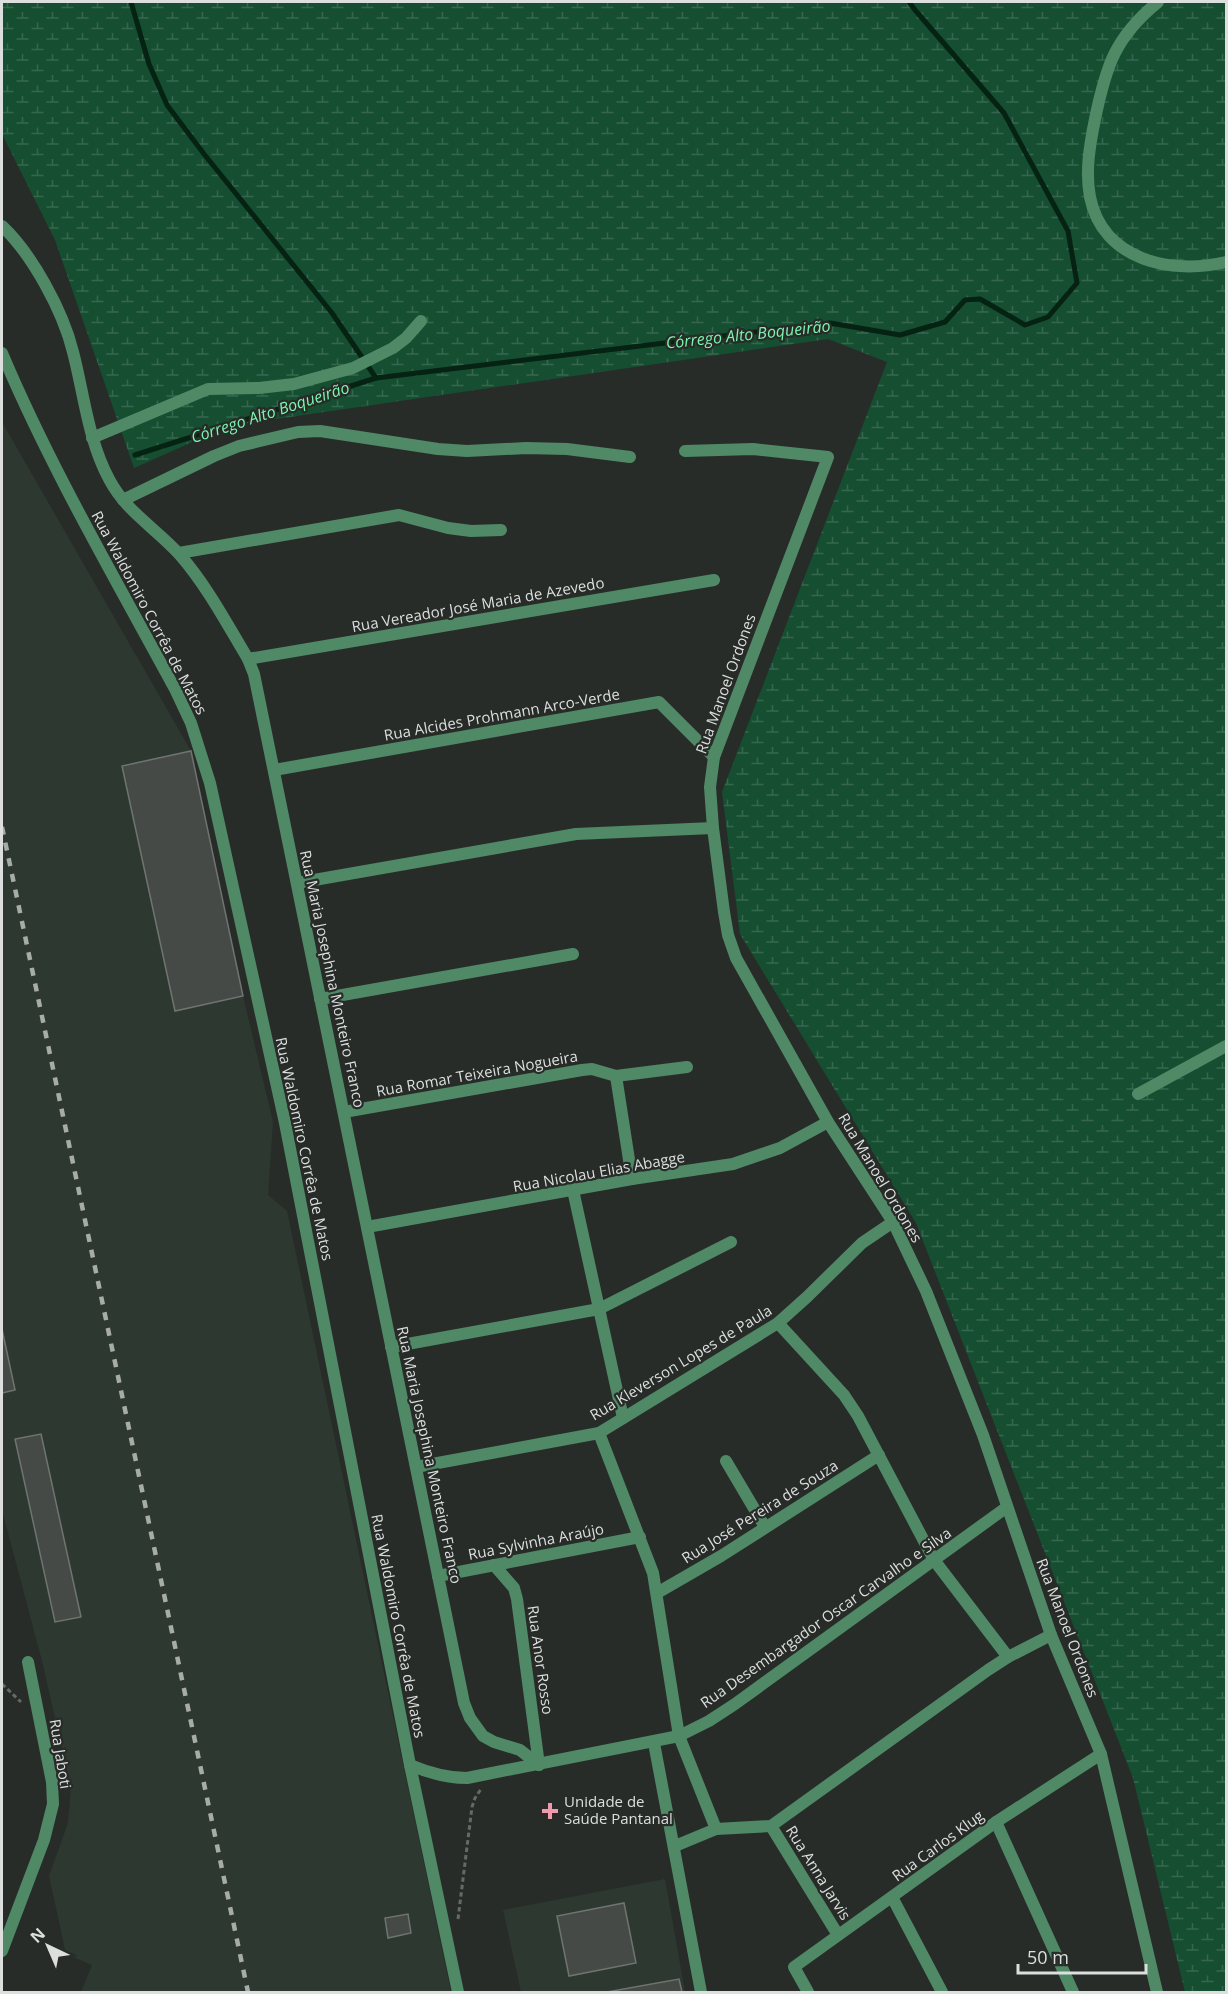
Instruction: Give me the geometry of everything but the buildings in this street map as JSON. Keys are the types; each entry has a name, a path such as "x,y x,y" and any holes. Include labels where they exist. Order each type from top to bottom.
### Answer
{"street":[{"path":"1158,2 1119,43 1110,62 1091,139 1088,171 1090,196 1096,214 1107,232 1123,249 1141,258 1165,265 1190,267 1227,262"},
{"name":"Rua Maria Josephina Monteiro Franco","path":"2,226 31,260 68,333 92,438 109,480 132,511 178,553 197,577 248,659 254,674 464,1703 470,1718 483,1736 520,1750 539,1765"},
{"path":"92,438 208,389 259,388 294,384 353,368 373,359 406,338 420,321"},
{"name":"Rua Waldomiro Corrêa de Matos","path":"2,353 56,470 175,689 191,723 210,783 287,1135 410,1765 458,1992"},
{"path":"123,500 239,446 298,432 320,431 438,449 467,451 567,448 630,457"},
{"name":"Rua Manoel Ordones","path":"685,452 753,449 828,456 714,757 710,787 713,828 728,935 736,958 828,1122 893,1222 926,1291 970,1399 1051,1635 1101,1754 1157,1992"},
{"path":"178,553 399,515 448,528 471,531 501,530"},
{"name":"Rua Vereador José Maria de Azevedo","path":"248,659 714,580"},
{"name":"Rua Alcides Prohmann Arco-Verde","path":"274,770 659,702 714,757"},
{"path":"297,883 576,834 713,828"},
{"path":"320,999 573,954"},
{"path":"1138,1094 1227,1046"},
{"name":"Rua Romar Teixeira Nogueira","path":"344,1112 582,1070 616,1076 687,1067"},
{"path":"616,1076 632,1179"},
{"name":"Rua Nicolau Elias Abagge","path":"367,1227 632,1179 711,1168 754,1158 780,1148 828,1122"},
{"path":"573,1191 623,1418"},
{"name":"Rua Kleverson Lopes de Paula","path":"416,1467 599,1433 778,1323 807,1298 862,1243 893,1222"},
{"path":"392,1347 599,1309 731,1242"},
{"path":"778,1323 844,1395 858,1416 934,1560 1008,1657"},
{"path":"599,1433 653,1573 679,1736 716,1829"},
{"name":"Rua José Pereira de Souza","path":"657,1593 721,1556 879,1455"},
{"path":"726,1461 765,1527"},
{"name":"Rua Desembargador Oscar Carvalho e Silva","path":"410,1765 448,1778 483,1776 654,1743 679,1736 709,1721 735,1704 1007,1507"},
{"name":"Rua Sylvinha Araújo","path":"438,1576 640,1537"},
{"name":"Rua Anor Rosso","path":"495,1565 514,1588 517,1599 539,1765"},
{"path":"675,1846 716,1829 771,1826 1008,1657 1051,1635"},
{"name":"Rua Jaboti","path":"2,1951 44,1840 52,1804 52,1782 28,1662"},
{"path":"654,1743 702,1992"},
{"name":"Rua Carlos Klug","path":"808,1992 794,1967 996,1822 1101,1754"},
{"path":"996,1822 1073,1992"},
{"name":"Rua Anna Jarvis","path":"771,1826 838,1935"},
{"path":"892,1897 942,1992"}],"path":[{"path":"445,1932 456,1927 472,1807 477,1794 481,1792 483,1776"}],"shaded area":[{"path":"2,422 191,751 243,996 273,1122 268,1195 287,1211 451,1992 81,1992 92,1965 66,1954 49,1876 68,1823 71,1787 42,1661 2,1510"},
{"path":"665,1879 685,1992 521,1992 503,1910"}],"green space":[{"path":"2,2 1226,2 1226,1992 1185,1992 1133,1778 916,1223 740,934 722,792 887,362 828,339 228,426 134,468 55,240 2,134"}],"waterway":[{"path":"131,2 149,64 167,105 332,313 376,378"},
{"name":"Córrego Alto Boqueirão","path":"135,455 376,378 830,323 900,335 945,322 965,300 980,299 1025,325 1048,317 1077,283 1068,231 1004,113 909,2"}],"railway":[{"path":"2,827 248,1992"}],"place":[{"name":"Unidade de Saúde Pantanal","path":"550,1811"}]}
